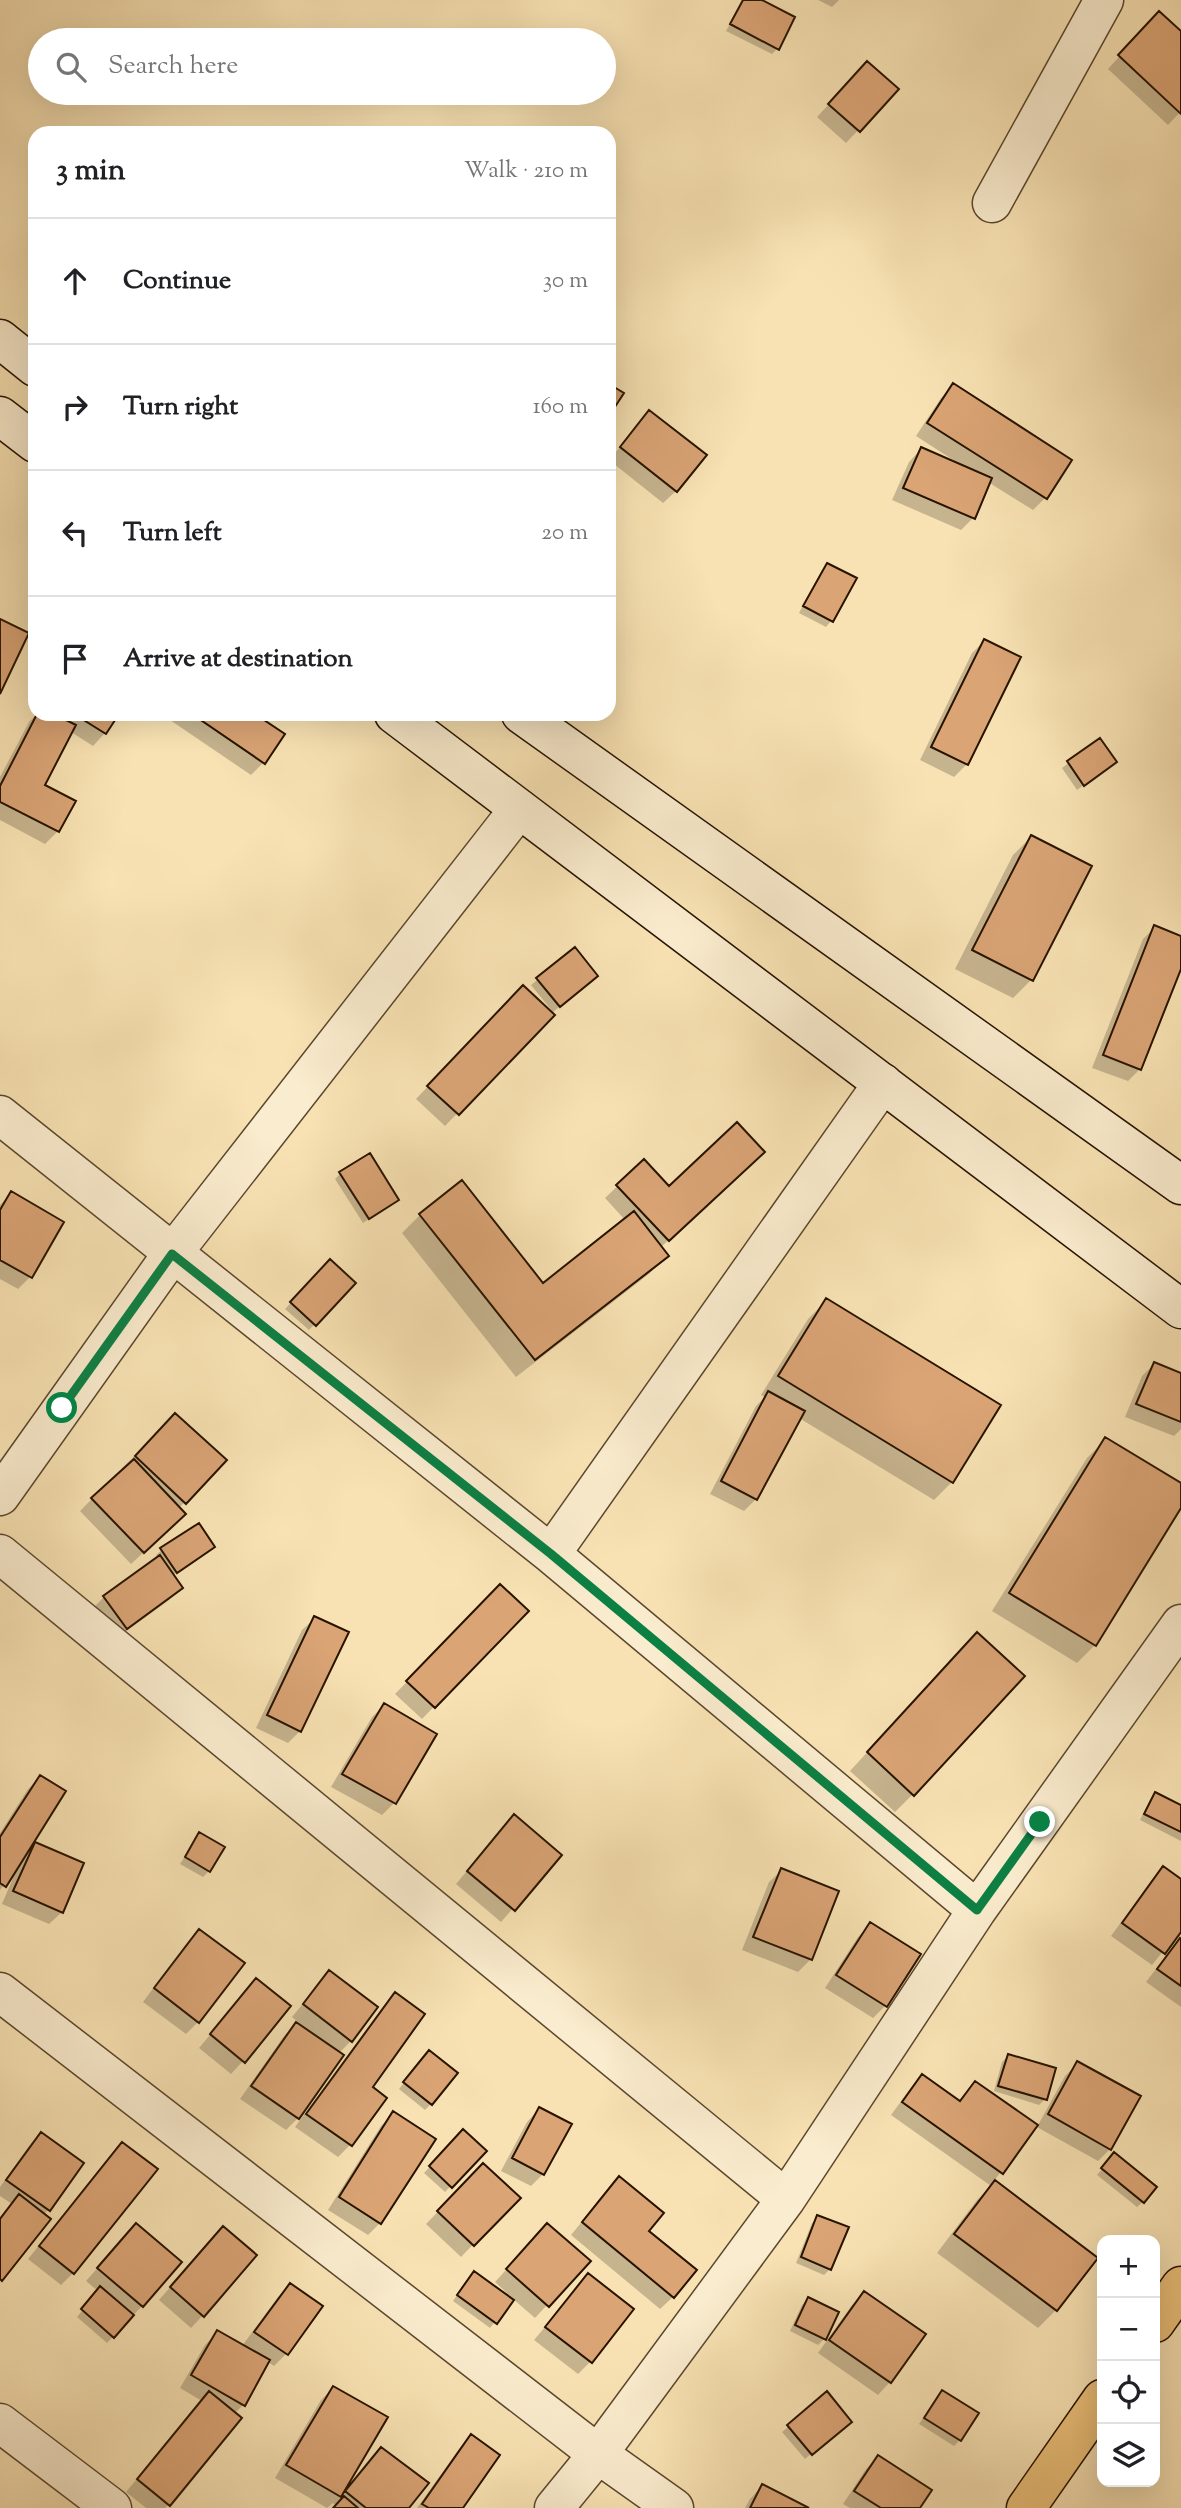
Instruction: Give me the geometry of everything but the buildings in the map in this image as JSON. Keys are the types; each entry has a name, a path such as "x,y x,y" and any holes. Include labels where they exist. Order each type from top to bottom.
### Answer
{"main road":[{"path":"1160,2316 1181,2286"},
{"path":"1026,2508 1097,2406"}],"street":[{"path":"992,203 1104,0"},
{"path":"0,339 28,361"},
{"path":"0,416 28,438"},
{"path":"403,721 1181,1309"},
{"path":"531,721 1181,1185"},
{"path":"0,1496 172,1254 519,808"},
{"path":"551,1554 883,1083"},
{"path":"0,1115 551,1554 977,1910"},
{"path":"0,1554 786,2199"},
{"path":"554,2508 598,2454 786,2199 977,1910 1181,1625"},
{"path":"0,1992 598,2454 674,2508"},
{"path":"0,2423 112,2508"}],"route":[{"path":"62,1408 172,1254 551,1554 977,1910 1040,1822"}]}
